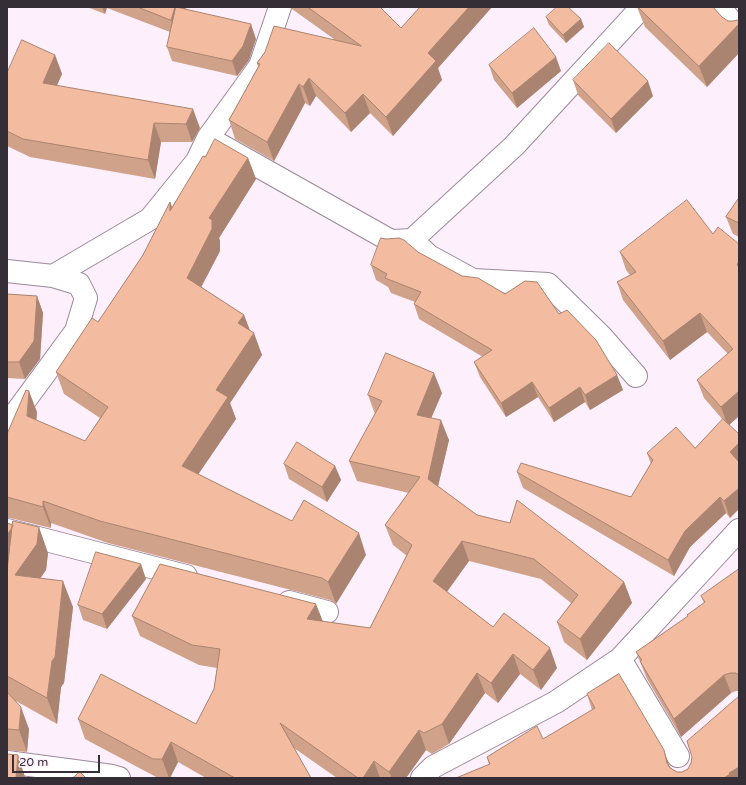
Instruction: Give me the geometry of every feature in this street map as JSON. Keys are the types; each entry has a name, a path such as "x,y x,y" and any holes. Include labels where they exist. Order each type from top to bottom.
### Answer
{"street":[{"path":"53,276 150,219 197,160 208,138 260,66 280,7"},
{"path":"208,138 391,242 412,240 514,146 642,7"},
{"path":"719,7 739,30"},
{"path":"412,240 429,256 473,280 548,284 601,336 636,376"},
{"path":"7,272 53,276 79,284 86,298 76,330 7,425"},
{"path":"7,530 205,581"},
{"path":"422,778 433,767 556,702 620,659 739,530"},
{"path":"266,596 327,612"},
{"path":"620,659 682,763 686,778"},
{"path":"678,756 695,742"},
{"path":"7,762 119,778"}],"building":[{"path":"138,7 175,7 171,20"},
{"path":"176,7 251,24 243,46 232,61 167,47"},
{"path":"308,7 380,7 401,28 420,7 469,7 428,53 436,61 386,117 363,94 345,113 309,78 303,87 299,84 267,142 229,120 260,64 257,63 265,52 274,26 361,46"},
{"path":"557,7 568,7 581,19 563,35 546,17"},
{"path":"638,7 713,7 728,21 737,20 739,21 739,24 699,66"},
{"path":"534,28 556,57 512,93 489,65"},
{"path":"22,40 55,55 43,83 193,109 186,124 154,123 148,160 23,139 7,131 7,73"},
{"path":"609,43 648,81 611,119 573,80"},
{"path":"215,139 248,158 209,218 212,220 212,229 187,278 244,315 238,323 254,333 216,390 228,397 182,466 292,521 304,500 359,533 328,582 322,578 100,521 43,501 43,507 7,497 7,434 26,390 29,391 27,416 85,441 108,407 56,372 92,318 98,322 143,255 170,202 170,211"},
{"path":"739,198 739,223 726,217"},
{"path":"687,200 713,234 718,227 739,244 739,261 737,265 739,267 739,391 721,407 697,380 733,349 700,313 663,341 617,282 636,272 620,252"},
{"path":"381,238 399,238 404,240 418,252 462,276 478,278 505,294 525,281 537,282 559,314 567,310 596,340 617,375 585,395 580,387 549,408 532,382 501,403 474,362 492,350 414,304 421,292 385,278 387,274 371,265"},
{"path":"7,294 37,296 34,341 19,362 7,362"},
{"path":"386,353 434,373 417,415 441,420 428,479 477,515 510,523 517,500 624,582 580,639 557,622 578,595 534,559 462,541 433,581 493,627 504,613 550,648 533,670 513,654 491,683 477,673 442,724 424,733 419,730 389,772 374,761 363,778 358,778 280,723 311,778 235,778 171,742 162,759 153,759 78,719 101,674 196,724 214,689 220,649 192,645 132,616 160,564 316,604 307,619 370,628 412,545 385,525 420,477 349,461 382,401 368,395"},
{"path":"723,419 739,434 739,443 730,452 739,462 739,488 724,501 720,497 685,531 668,560 517,472 521,463 631,497 653,460 647,453 676,427 695,448"},
{"path":"297,442 335,466 322,487 284,464"},
{"path":"13,521 39,527 37,544 15,575 63,581 55,657 52,661 47,698 7,676 7,571"},
{"path":"7,523 13,526 7,535"},
{"path":"96,552 141,564 102,614 78,605"},
{"path":"739,569 739,675 736,673 730,673 724,675 674,719 640,661 642,660 636,652 688,616 687,615 705,602 701,596"},
{"path":"619,674 664,750 667,763 670,768 677,772 682,772 688,769 691,763 692,757 687,741 739,696 739,767 724,778 456,778 490,764 487,757 537,726 543,739 595,708 587,694"},
{"path":"7,692 21,707 19,730 7,729"},
{"path":"7,754 18,755 16,778 7,778"},
{"path":"80,772 86,778 73,778"}]}
